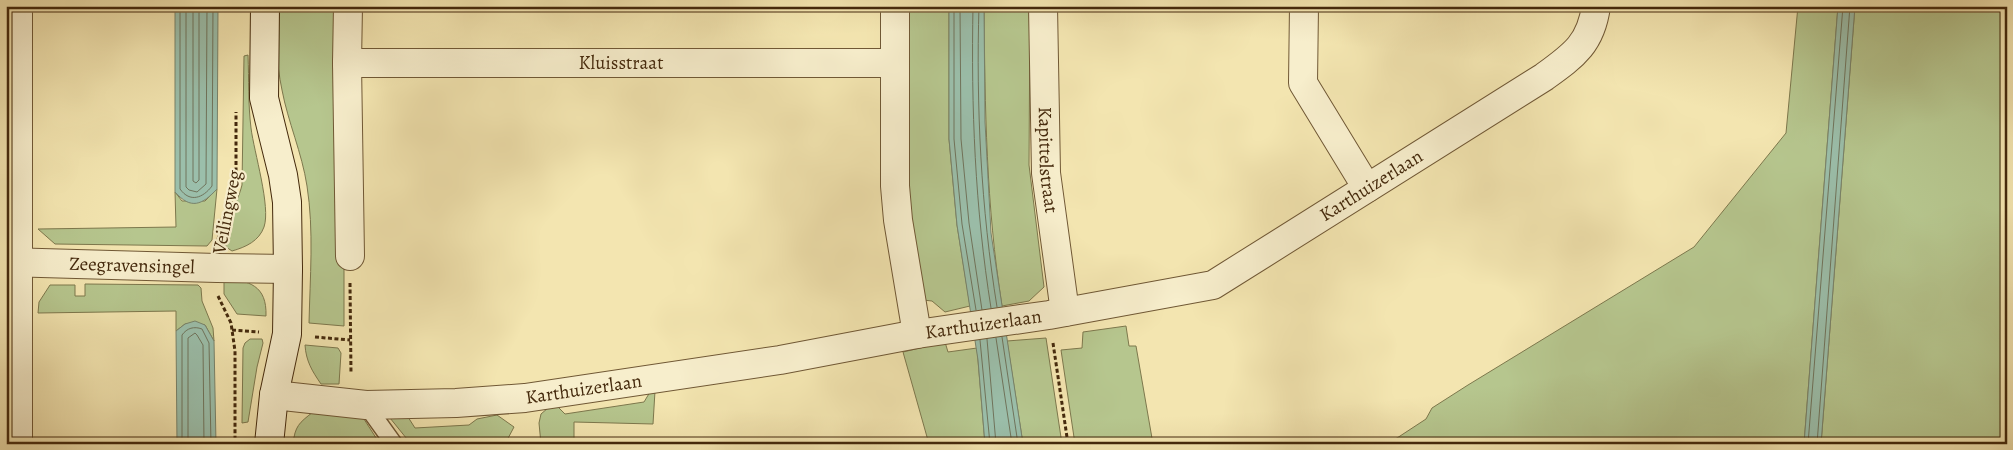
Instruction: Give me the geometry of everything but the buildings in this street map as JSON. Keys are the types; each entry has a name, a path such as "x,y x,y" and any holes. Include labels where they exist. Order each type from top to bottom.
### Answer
{"street":[{"path":"18,6 12,262 18,444"},
{"path":"265,6 264,98 283,175 286,202 288,269 286,334 274,395 269,444"},
{"path":"348,6 350,256"},
{"path":"895,6 895,186 898,220 917,334"},
{"name":"Kapittelstraat","path":"1043,6 1047,315"},
{"path":"1304,6 1303,83 1367,188"},
{"name":"Karthuizerlaan","path":"274,395 359,405 456,403 525,398 780,360 946,329 1047,315 1213,286 1544,77 1572,57 1584,44 1591,31 1596,6"},
{"name":"Kluisstraat","path":"347,63 895,63"},
{"name":"Zeegravensingel","path":"12,262 288,269"}],"lane":[{"path":"359,405 394,444"}],"path":[{"name":"Veilingweg","path":"235,444 235,351 231,323 217,291 217,268 221,222 231,201 236,181 236,103"},
{"path":"350,256 359,405"},
{"path":"1047,315 1068,444"}],"green space":[{"path":"276,6 336,6 344,255 344,326 309,323 311,254 309,203 305,174 280,80"},
{"path":"906,6 949,6 949,139 957,225 970,306 945,312 932,301 923,300 907,198"},
{"path":"984,6 1030,6 1029,165 1044,287 1029,301 1002,306 990,194 986,119"},
{"path":"1798,6 1838,6 1804,444 1381,444 1397,438 1426,419 1432,408 1468,385 1694,247 1786,133"},
{"path":"1855,6 2007,6 2007,444 1821,444"},
{"path":"248,55 251,128 264,193 266,218 262,232 255,240 232,251 226,247 225,239 228,223 242,185 244,56"},
{"path":"217,189 212,240 207,246 55,244 38,229 176,227 175,192 182,201 205,201"},
{"path":"224,278 255,286 263,297 266,306 266,316 237,314 224,294"},
{"path":"85,284 198,285 201,288 202,301 213,328 214,341 205,325 185,324 176,331 176,311 38,313 39,302 50,285 75,285 75,296 85,296"},
{"path":"1126,326 1129,346 1136,346 1153,444 1075,444 1061,350 1082,348 1083,332"},
{"path":"1046,338 1062,444 1023,444 1007,341"},
{"path":"250,339 262,339 263,343 248,422 242,423 243,348"},
{"path":"945,342 948,352 977,348 985,444 929,444 903,352"},
{"path":"305,345 338,348 341,353 339,384 321,384 310,366"},
{"path":"655,391 653,424 574,422 574,444 541,444 539,423 541,414 548,408 558,407 565,414 644,402 650,392"},
{"path":"313,412 362,416 380,444 293,444 298,425"},
{"path":"497,415 514,427 505,444 411,444 390,418 408,417 415,428 469,425 477,419"}],"water":[{"path":"175,6 218,6 217,189 206,199 196,203 186,201 175,192"},
{"path":"949,6 984,6 985,122 991,233 1023,444 985,444 978,360 957,225 949,139"},
{"path":"1838,6 1855,6 1821,444 1804,444"},
{"path":"195,321 205,325 214,341 216,444 177,444 176,331 185,324"}]}
